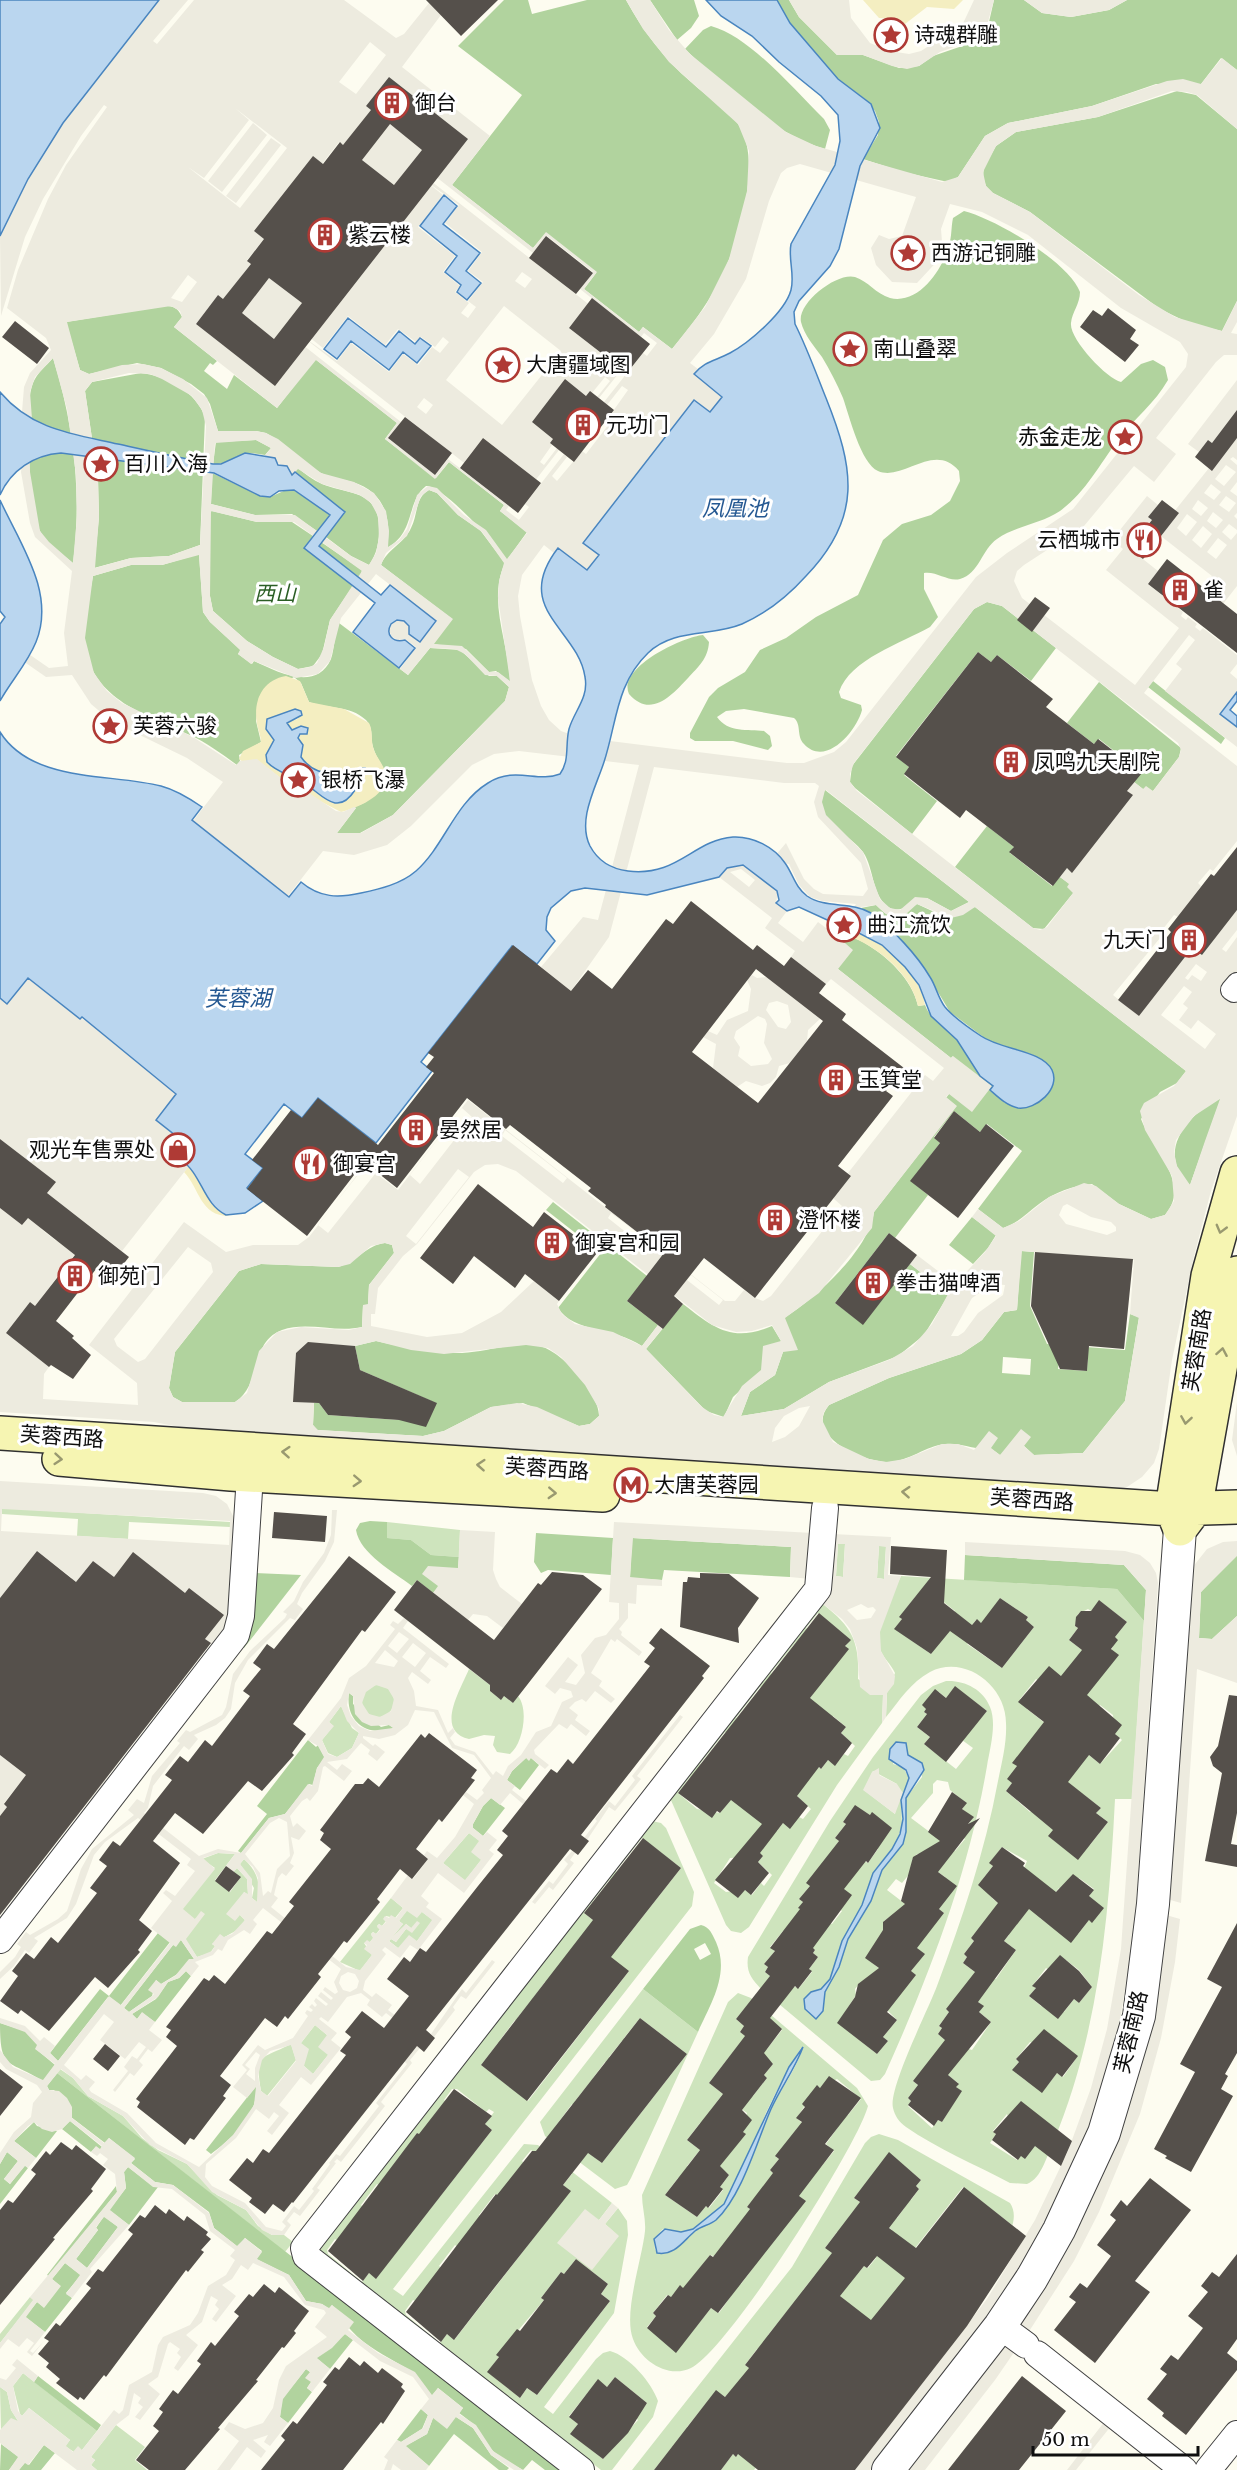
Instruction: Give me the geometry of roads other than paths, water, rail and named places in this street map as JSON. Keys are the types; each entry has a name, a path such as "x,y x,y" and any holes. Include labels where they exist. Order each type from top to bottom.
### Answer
{"main road":[{"name":"芙蓉南路","path":"1182,1516 1208,1276 1237,1173"},
{"name":"芙蓉南路","path":"1182,1516 1237,1273"},
{"name":"芙蓉西路","path":"0,1433 1182,1516 1237,1528"},
{"name":"芙蓉西路","path":"0,1454 250,1475 825,1508 1182,1516 1237,1507"}],"street":[{"path":"1237,982 1231,990 1234,992 1237,988"},
{"path":"0,1940 236,1635 242,1616 250,1475"},
{"path":"581,2470 308,2257 304,2249 818,1589 825,1508"},
{"name":"芙蓉南路","path":"888,2470 1000,2326 1059,2230 1104,2133 1139,2016 1153,1904 1182,1516"},
{"path":"1000,2326 1184,2470"},
{"path":"1208,2470 1237,2434"}],"water":[{"path":"0,0 159,0 63,123 28,179 0,236"},
{"name":"芙蓉湖","path":"706,0 777,0 790,23 838,79 871,104 880,128 860,166 839,249 830,266 799,301 794,312 795,324 836,423 843,447 848,491 845,512 837,533 806,576 784,597 760,615 742,624 681,636 658,645 637,665 623,691 604,762 589,804 586,825 590,846 601,860 628,871 660,869 707,844 733,837 748,838 769,847 788,867 800,889 807,896 822,902 863,909 879,919 918,960 945,1007 953,1015 989,1041 1040,1058 1052,1070 1053,1084 1045,1097 1032,1106 1018,1108 1003,1101 990,1090 993,1086 980,1076 957,1040 931,1016 919,985 905,967 882,945 851,929 854,924 843,915 836,924 799,907 787,911 776,903 779,900 777,891 743,865 727,868 719,877 647,895 585,888 571,891 551,908 547,917 546,930 555,941 537,964 512,946 421,1062 432,1071 376,1143 318,1098 302,1118 284,1104 245,1154 263,1168 247,1188 263,1201 245,1213 226,1215 212,1204 194,1173 181,1160 190,1147 156,1120 176,1094 82,1017 80,1019 28,978 7,1004 0,998 0,732 14,748 31,760 51,768 161,786 187,797 202,807 192,820 289,897 301,882 322,894 337,896 353,895 397,883 410,876 426,861 466,802 488,783 507,776 543,777 560,774 566,758 571,722 583,698 586,685 580,660 544,603 541,587 545,569 558,548 587,570 599,555 583,543 694,400 710,412 722,397 694,374 706,364 747,342 782,308 792,284 791,244 835,165 840,141 838,115 821,96 779,62 752,36 721,16"},
{"path":"444,195 457,206 443,224 480,253 466,271 481,283 467,300 457,292 461,285 445,272 457,256 420,226"},
{"path":"348,318 386,347 399,331 415,344 420,338 431,346 417,363 403,352 389,370 351,341 337,359 324,349"},
{"path":"0,392 12,405 40,423 85,437 213,464 221,464 245,453 275,458 278,465 287,466 292,475 295,472 345,512 319,546 381,595 390,585 436,621 420,642 409,634 409,626 404,621 397,620 391,624 389,632 391,637 401,641 405,640 415,648 399,668 353,632 375,603 304,548 330,515 294,490 279,491 270,497 260,496 214,473 61,453 51,454 24,465 10,478 0,495"},
{"path":"0,500 33,569 42,605 41,624 36,642 0,701 0,624 5,617 0,611"},
{"path":"1237,692 1237,701 1230,710 1237,716 1237,727 1220,714"},
{"path":"295,709 301,711 302,715 287,723 292,730 301,726 308,728 307,734 300,734 298,738 303,745 301,757 310,767 333,774 365,768 359,785 342,802 330,801 267,762 266,755 274,740 266,729 267,719"},
{"path":"896,1742 906,1743 908,1755 922,1763 924,1770 906,1798 906,1832 903,1844 882,1870 871,1901 848,1939 839,1967 825,1992 823,2011 816,2019 805,2009 804,1999 811,1992 821,1989 830,1979 842,1941 862,1905 873,1873 892,1849 900,1834 903,1819 901,1800 909,1778 906,1770 889,1759 890,1749"},
{"path":"803,2047 771,2109 741,2183 725,2210 716,2220 697,2229 674,2250 657,2253 654,2239 665,2229 681,2232 693,2229 724,2204 789,2067"}],"place":[{"name":"诗魂群雕","path":"891,35"},
{"name":"御台","path":"392,103"},
{"name":"紫云楼","path":"325,235"},
{"name":"西游记铜雕","path":"908,253"},
{"name":"南山叠翠","path":"850,349"},
{"name":"大唐疆域图","path":"503,365"},
{"name":"元功门","path":"583,425"},
{"name":"赤金走龙","path":"1125,437"},
{"name":"百川入海","path":"101,464"},
{"name":"云栖城市","path":"1144,540"},
{"name":"雀","path":"1180,590"},
{"name":"芙蓉六骏","path":"110,726"},
{"name":"凤鸣九天剧院","path":"1011,762"},
{"name":"银桥飞瀑","path":"298,780"},
{"name":"曲江流饮","path":"844,925"},
{"name":"九天门","path":"1189,940"},
{"name":"玉箕堂","path":"836,1080"},
{"name":"晏然居","path":"416,1130"},
{"name":"观光车售票处","path":"178,1150"},
{"name":"御宴宫","path":"310,1164"},
{"name":"澄怀楼","path":"775,1220"},
{"name":"御宴宫和园","path":"552,1243"},
{"name":"御苑门","path":"75,1276"},
{"name":"拳击猫啤酒","path":"873,1283"},
{"name":"大唐芙蓉园","path":"631,1485"}],"water label":[{"name":"凤凰池","path":"735,508"}],"park label":[{"name":"西山","path":"275,594"}]}
